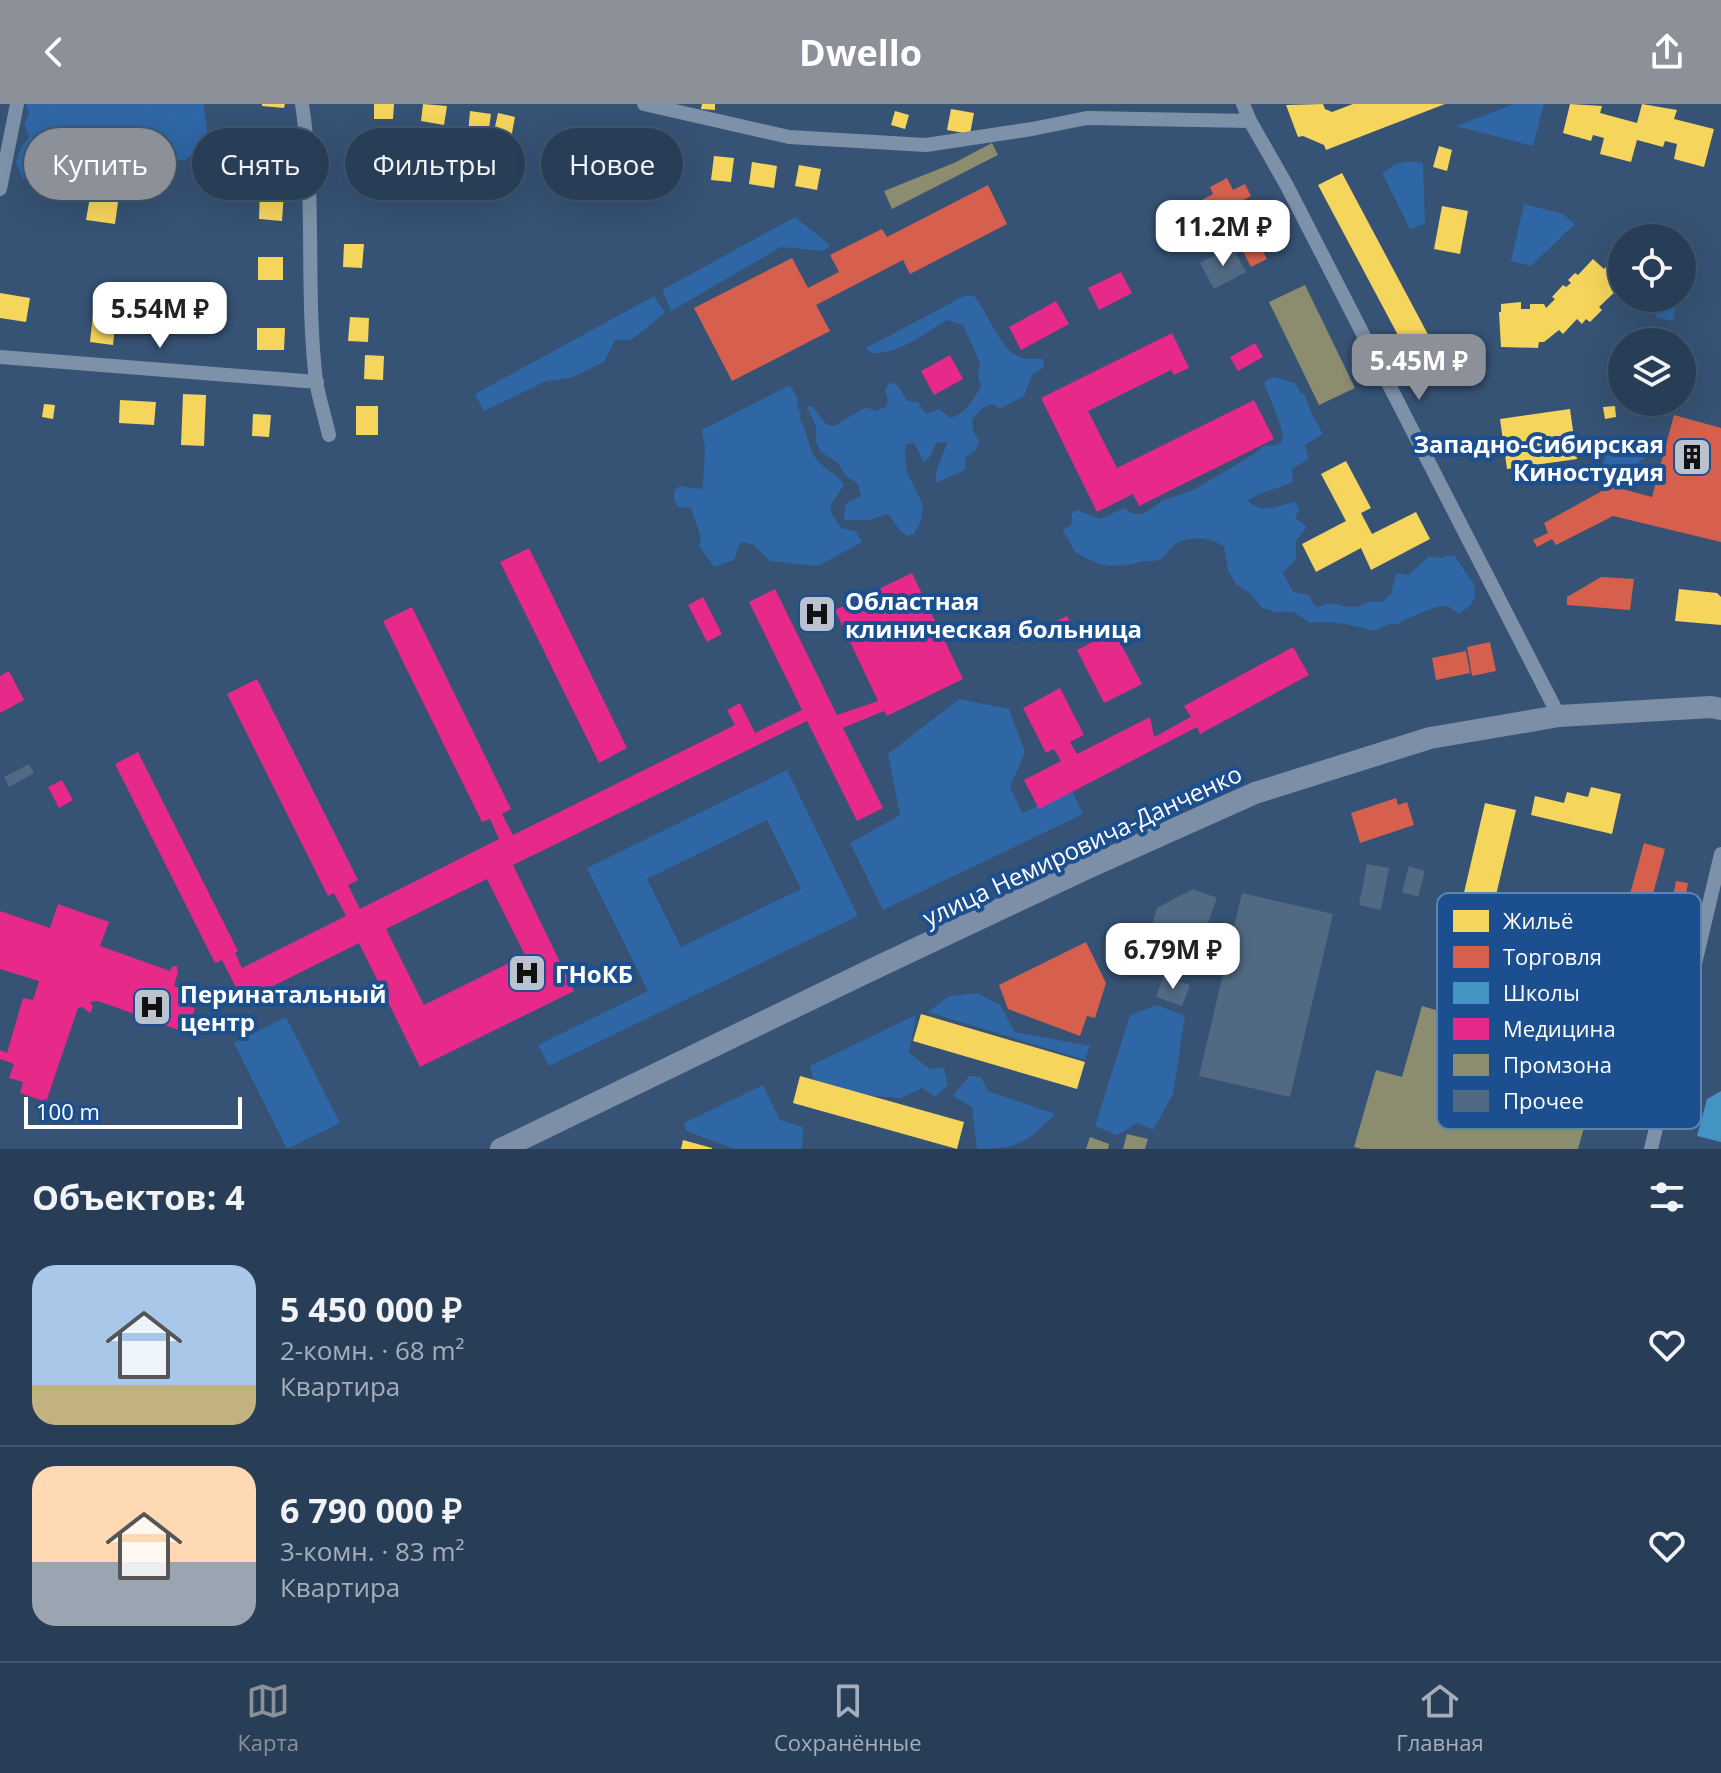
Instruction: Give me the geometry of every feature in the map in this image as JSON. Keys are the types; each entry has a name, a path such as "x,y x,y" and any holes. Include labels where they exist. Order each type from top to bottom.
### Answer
{"main road":[{"name":"улица Немировича-Данченко","path":"501,1149 1085,869 1255,793 1430,738 1559,716 1711,707 1721,709"}],"street":[{"path":"0,189 17,104"},
{"path":"302,104 309,146 309,247 317,382 329,435"},
{"path":"644,104 789,137 926,145 1087,118 1250,121"},
{"path":"1243,104 1559,716"},
{"path":"0,357 317,382"},
{"path":"1701,938 1721,854"},
{"path":"1651,1149 1656,1129"}],"shaded area":[{"path":"26,104 203,104 207,128 192,128 192,154 184,161 176,160 176,128 26,128 24,124 29,114"},
{"path":"1514,104 1544,104 1533,146 1456,126"},
{"path":"24,144 23,179 16,163"},
{"path":"1409,161 1423,163 1425,224 1410,229 1382,173 1396,164"},
{"path":"1524,204 1563,214 1575,224 1531,266 1511,261"},
{"path":"795,217 830,245 824,251 781,247 671,311 662,290"},
{"path":"966,295 974,296 1012,353 1022,358 1044,360 1043,368 1032,375 1024,396 1000,409 993,404 982,408 972,420 979,442 976,450 966,457 965,470 936,483 947,442 936,443 924,462 914,443 906,444 907,472 923,505 921,521 914,534 908,536 901,532 888,514 869,520 844,520 845,504 861,496 858,484 845,475 838,463 821,452 816,442 816,426 807,407 812,406 826,424 834,426 866,407 875,411 886,407 888,400 885,390 890,382 898,386 907,401 918,402 926,414 939,409 951,418 961,413 981,387 978,377 980,363 963,325 947,320 891,351 871,353 866,348"},
{"path":"654,296 665,313 631,340 615,340 604,362 573,377 544,382 484,411 475,394"},
{"path":"1657,312 1675,312 1673,321 1656,317"},
{"path":"1275,377 1295,383 1305,395 1323,434 1305,445 1309,459 1292,469 1293,482 1248,501 1261,508 1296,502 1299,510 1295,518 1307,527 1296,541 1296,559 1283,573 1293,592 1309,595 1314,605 1319,607 1332,603 1355,607 1383,602 1391,594 1396,573 1409,575 1429,556 1441,558 1450,555 1455,556 1474,585 1475,596 1471,605 1459,614 1447,606 1436,607 1376,631 1336,623 1311,623 1293,612 1262,608 1251,594 1236,584 1228,570 1224,547 1212,541 1198,538 1184,540 1156,561 1122,566 1099,564 1075,552 1063,530 1071,525 1072,513 1077,510 1100,519 1124,508 1133,514 1143,514 1164,500 1193,490 1265,445 1278,445 1282,439 1281,430 1265,387 1265,381"},
{"path":"790,385 798,399 800,419 813,454 844,485 830,506 832,514 841,528 855,531 862,542 818,566 770,561 754,545 743,542 734,560 714,567 699,546 701,538 691,508 678,507 674,493 680,486 703,487 705,447 702,430"},
{"path":"1647,441 1644,459 1607,474 1602,469 1610,442"},
{"path":"959,699 1009,709 1025,752 1010,787 1022,813 1072,791 1083,814 883,910 850,843 900,815 888,754"},
{"path":"787,770 858,916 549,1066 538,1045 648,991 587,868","holes":["767,820 801,889 681,947 647,879"]},
{"path":"977,993 1000,1005 1015,1032 1090,1046 1085,1060 928,1012 949,996"},
{"path":"1157,1005 1185,1016 1173,1094 1153,1130 1137,1123 1117,1135 1095,1126 1130,1015"},
{"path":"916,1015 909,1053 930,1069 944,1067 948,1085 935,1097 922,1088 901,1098 850,1094 813,1079 810,1066"},
{"path":"286,1017 340,1123 287,1149 234,1043"},
{"path":"969,1076 981,1077 988,1091 1055,1114 1028,1138 1012,1146 977,1149 972,1107 953,1096"},
{"path":"763,1085 780,1120 803,1127 802,1149 735,1149 686,1131 684,1123"}],"building: Жильё":[{"path":"262,104 285,104 284,108"},
{"path":"374,104 394,104 393,119 374,119"},
{"path":"423,104 447,106 444,125 421,121"},
{"path":"702,104 715,104 715,110 701,109"},
{"path":"1323,104 1325,109 1332,112 1353,104 1445,104 1326,150 1324,145 1303,136 1298,137 1286,105"},
{"path":"1570,104 1602,106 1600,113 1637,123 1642,104 1677,110 1674,119 1714,129 1704,167 1674,159 1677,144 1665,141 1663,147 1637,140 1631,162 1600,154 1604,138 1593,135 1591,141 1563,133"},
{"path":"951,109 974,113 970,134 947,130"},
{"path":"470,111 491,114 489,128 469,128"},
{"path":"895,111 909,115 905,129 891,125"},
{"path":"498,113 515,117 513,128 495,128"},
{"path":"1439,146 1452,150 1447,171 1433,167"},
{"path":"714,156 734,158 731,182 711,180"},
{"path":"752,162 777,166 774,188 749,184"},
{"path":"799,165 821,169 817,190 795,186"},
{"path":"1342,173 1440,357 1416,369 1318,185"},
{"path":"89,200 118,202 115,224 86,220"},
{"path":"260,200 283,200 282,221 259,219"},
{"path":"1442,206 1468,211 1460,254 1434,249"},
{"path":"344,244 364,244 362,268 343,267"},
{"path":"258,257 283,257 283,280 258,280"},
{"path":"1593,259 1608,270 1608,298 1590,322 1586,319 1582,324 1577,319 1563,334 1559,330 1544,342 1539,342 1538,348 1501,347 1501,304 1521,302 1521,309 1530,309 1530,304 1544,304 1546,308 1563,285 1566,287 1571,283 1568,280 1575,273 1578,275"},
{"path":"0,293 30,298 26,322 0,318"},
{"path":"93,314 116,317 113,345 90,342"},
{"path":"350,317 369,318 368,342 348,341"},
{"path":"257,328 285,328 284,350 257,350"},
{"path":"365,355 384,356 383,380 364,379"},
{"path":"183,394 206,395 204,446 181,445"},
{"path":"120,400 156,402 154,425 119,423"},
{"path":"44,404 55,405 53,419 42,417"},
{"path":"356,406 378,406 378,435 356,435"},
{"path":"1603,407 1608,407 1608,416 1616,417 1605,419"},
{"path":"1570,409 1577,459 1507,469 1500,419"},
{"path":"253,414 271,415 269,437 252,436"},
{"path":"1346,461 1371,508 1361,513 1372,534 1416,512 1430,539 1371,570 1361,548 1316,572 1302,544 1346,521 1321,474"},
{"path":"1679,589 1717,593 1721,597 1721,625 1675,621"},
{"path":"1591,787 1621,794 1612,834 1531,815 1535,796 1564,803 1567,792 1588,797"},
{"path":"1485,803 1516,810 1497,893 1464,893"},
{"path":"921,1014 1085,1062 1077,1089 913,1041"},
{"path":"800,1076 964,1122 957,1149 793,1103"},
{"path":"683,1140 712,1148 712,1149 681,1149"}],"building: Торговля":[{"path":"1227,178 1233,190 1245,184 1251,196 1238,203 1267,259 1251,267 1228,222 1190,241 1176,214 1213,194 1210,187"},
{"path":"988,185 1007,224 910,274 903,260 816,305 830,331 732,381 694,308 792,258 808,288 839,272 830,255 882,229 887,237"},
{"name":"Западно-Сибирская Киностудия","path":"1674,416 1721,428 1721,542 1613,516 1556,545 1552,539 1537,547 1533,540 1548,533 1544,523 1611,486 1652,497"},
{"path":"1601,577 1634,579 1630,610 1567,605 1567,597"},
{"path":"1490,642 1496,671 1472,676 1467,647"},
{"path":"1466,651 1470,673 1436,680 1432,658"},
{"path":"1396,798 1398,805 1407,802 1414,825 1360,843 1351,813"},
{"path":"1644,843 1665,849 1653,893 1630,893"},
{"path":"1676,881 1688,883 1686,893 1674,893"},
{"path":"1086,942 1106,983 1095,1018 1087,1016 1080,1036 1008,1009 999,985"}],"building: Школы":[{"path":"1721,1091 1721,1142 1697,1136 1707,1099"}],"building: Медицина":[{"path":"1121,272 1132,293 1099,310 1088,288"},
{"path":"1056,301 1069,324 1021,350 1009,327"},
{"path":"1172,333 1189,368 1174,375 1171,370 1088,411 1117,468 1254,400 1274,439 1139,506 1133,494 1097,512 1041,398"},
{"path":"1255,343 1263,357 1238,371 1230,357"},
{"path":"950,355 963,379 934,395 921,371"},
{"path":"529,548 627,748 599,763 500,562"},
{"path":"912,573 963,679 887,716 884,711 843,728 883,808 857,821 807,721 513,865 574,991 420,1067 359,943 243,1001 222,960 215,963 115,764 138,752 238,951 235,953 242,968 346,916 334,893 328,896 227,694 257,679 358,880 348,885 360,909 499,839 490,819 482,822 383,621 412,607 511,809 502,814 513,835 735,725 727,710 740,703 755,733 802,710 749,602 775,589 837,715 878,701 835,610","holes":["487,879 525,955 424,1005 386,929"]},
{"path":"703,597 722,634 707,642 688,605"},
{"path":"1067,616 1078,636 1065,643 1053,623"},
{"path":"1114,631 1142,684 1104,703 1077,650"},
{"path":"1293,647 1309,675 1200,734 1197,727 1039,809 1024,780 1061,761 1054,749 1046,753 1023,708 1060,688 1084,735 1070,742 1077,754 1150,717 1154,737 1191,717 1184,706"},
{"path":"9,671 24,700 0,713 0,676"},
{"path":"62,780 73,800 59,808 48,787"},
{"name":"Перинатальный центр","path":"58,904 109,922 100,946 170,971 177,966 174,986 190,991 185,1005 195,1008 187,1033 98,1001 90,1002 93,1007 90,1013 82,1007 78,1008 46,1102 20,1093 23,1082 9,1078 14,1064 0,1059 0,1050 7,1053 23,998 33,1000 39,981 0,969 0,911 50,928"}],"building: Промзона":[{"path":"992,143 998,155 892,209 884,191 954,163"},
{"path":"1305,285 1355,388 1319,405 1269,302"},
{"path":"1422,1006 1437,1010 1437,1129 1584,1129 1578,1149 1354,1147 1376,1070 1402,1077"},
{"path":"1127,1134 1148,1139 1145,1149 1123,1149"},
{"path":"1090,1137 1109,1144 1108,1149 1086,1149"}],"building: Прочее":[{"path":"1232,246 1246,272 1214,289 1200,263"},
{"path":"29,764 34,773 9,787 4,777"},
{"path":"1367,864 1389,868 1381,910 1359,905"},
{"path":"1409,866 1425,871 1418,897 1402,892"},
{"path":"1193,889 1217,898 1198,950 1150,934 1157,908"},
{"path":"1242,893 1333,914 1290,1097 1199,1076"},
{"path":"1164,976 1190,985 1182,1006 1156,997"}],"place":[{"name":"Западно-Сибирская Киностудия","path":"1692,457"},
{"name":"Областная клиническая больница","path":"817,614"},
{"name":"ГНоКБ","path":"527,973"},
{"name":"Перинатальный центр","path":"152,1007"}]}
